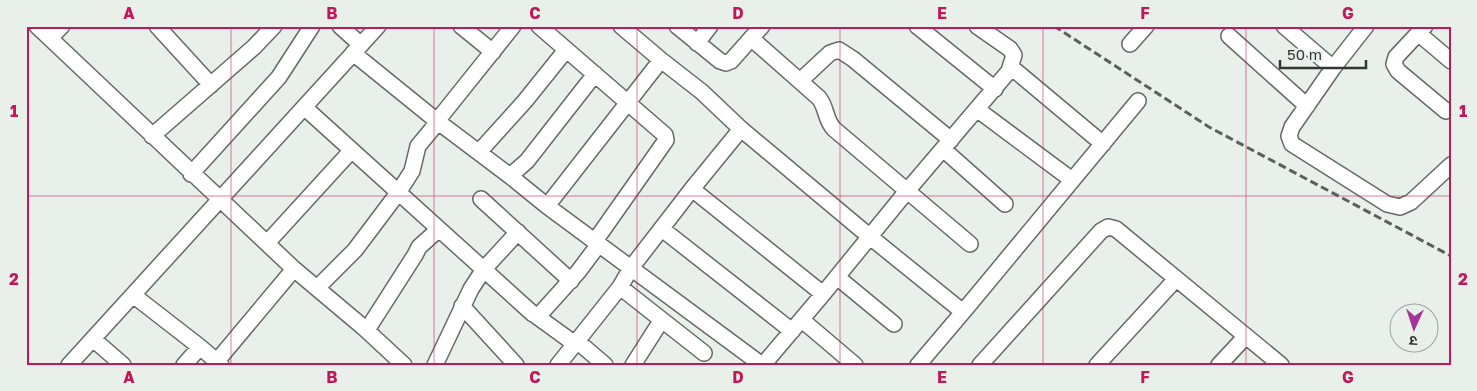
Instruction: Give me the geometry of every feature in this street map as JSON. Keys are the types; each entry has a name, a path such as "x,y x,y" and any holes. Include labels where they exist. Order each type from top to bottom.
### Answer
{"street":[{"path":"37,26 191,174 294,269 404,365"},
{"path":"50,38 62,26"},
{"path":"157,26 211,85"},
{"path":"191,174 279,77 312,26"},
{"path":"340,26 357,49 437,121 547,206 762,365 802,320 907,191 996,89 1011,67 1014,54 1010,49 977,26"},
{"path":"69,365 378,26"},
{"path":"461,26 493,52"},
{"path":"318,288 355,250 398,193 412,171 418,146 514,26"},
{"path":"535,315 542,312 571,281 666,140 665,135 539,26"},
{"path":"621,26 702,92 741,129 963,312"},
{"path":"677,26 720,61 726,63 731,61 762,26"},
{"path":"697,43 710,26"},
{"path":"917,26 996,89"},
{"path":"1130,44 1146,26"},
{"path":"1284,26 1333,68"},
{"path":"1361,28 1292,127 1289,136 1292,144 1387,204 1400,208 1405,206 1451,165"},
{"path":"152,136 211,85 265,29"},
{"path":"1446,112 1398,71 1394,64 1396,57 1422,30 1451,61"},
{"path":"1229,36 1307,106"},
{"path":"752,39 822,101 828,122 834,129 970,244"},
{"path":"479,152 525,101 566,50"},
{"path":"800,81 830,53 839,50 854,59 947,145 1005,204"},
{"path":"547,206 661,60"},
{"path":"1011,67 1103,144"},
{"path":"510,176 527,161 594,74"},
{"path":"918,365 1138,101"},
{"path":"304,107 535,315 605,365"},
{"path":"978,110 1072,180"},
{"path":"558,365 620,287 631,268 692,189 741,129"},
{"path":"268,243 351,151"},
{"path":"692,189 823,294"},
{"path":"481,199 571,281"},
{"path":"980,365 1101,231 1112,227 1281,365"},
{"path":"366,330 419,247 439,229"},
{"path":"662,229 792,331"},
{"path":"435,365 471,289 484,269 518,232"},
{"path":"133,295 219,363 294,269"},
{"path":"837,277 894,324"},
{"path":"1098,365 1176,279"},
{"path":"620,287 704,353"},
{"path":"462,306 516,365"},
{"path":"802,320 854,365"},
{"path":"633,365 661,321"},
{"path":"1219,365 1246,336"},
{"path":"93,339 124,365"},
{"path":"184,365 200,347"}],"railway":[{"path":"1054,26 1209,127 1451,256"}]}
